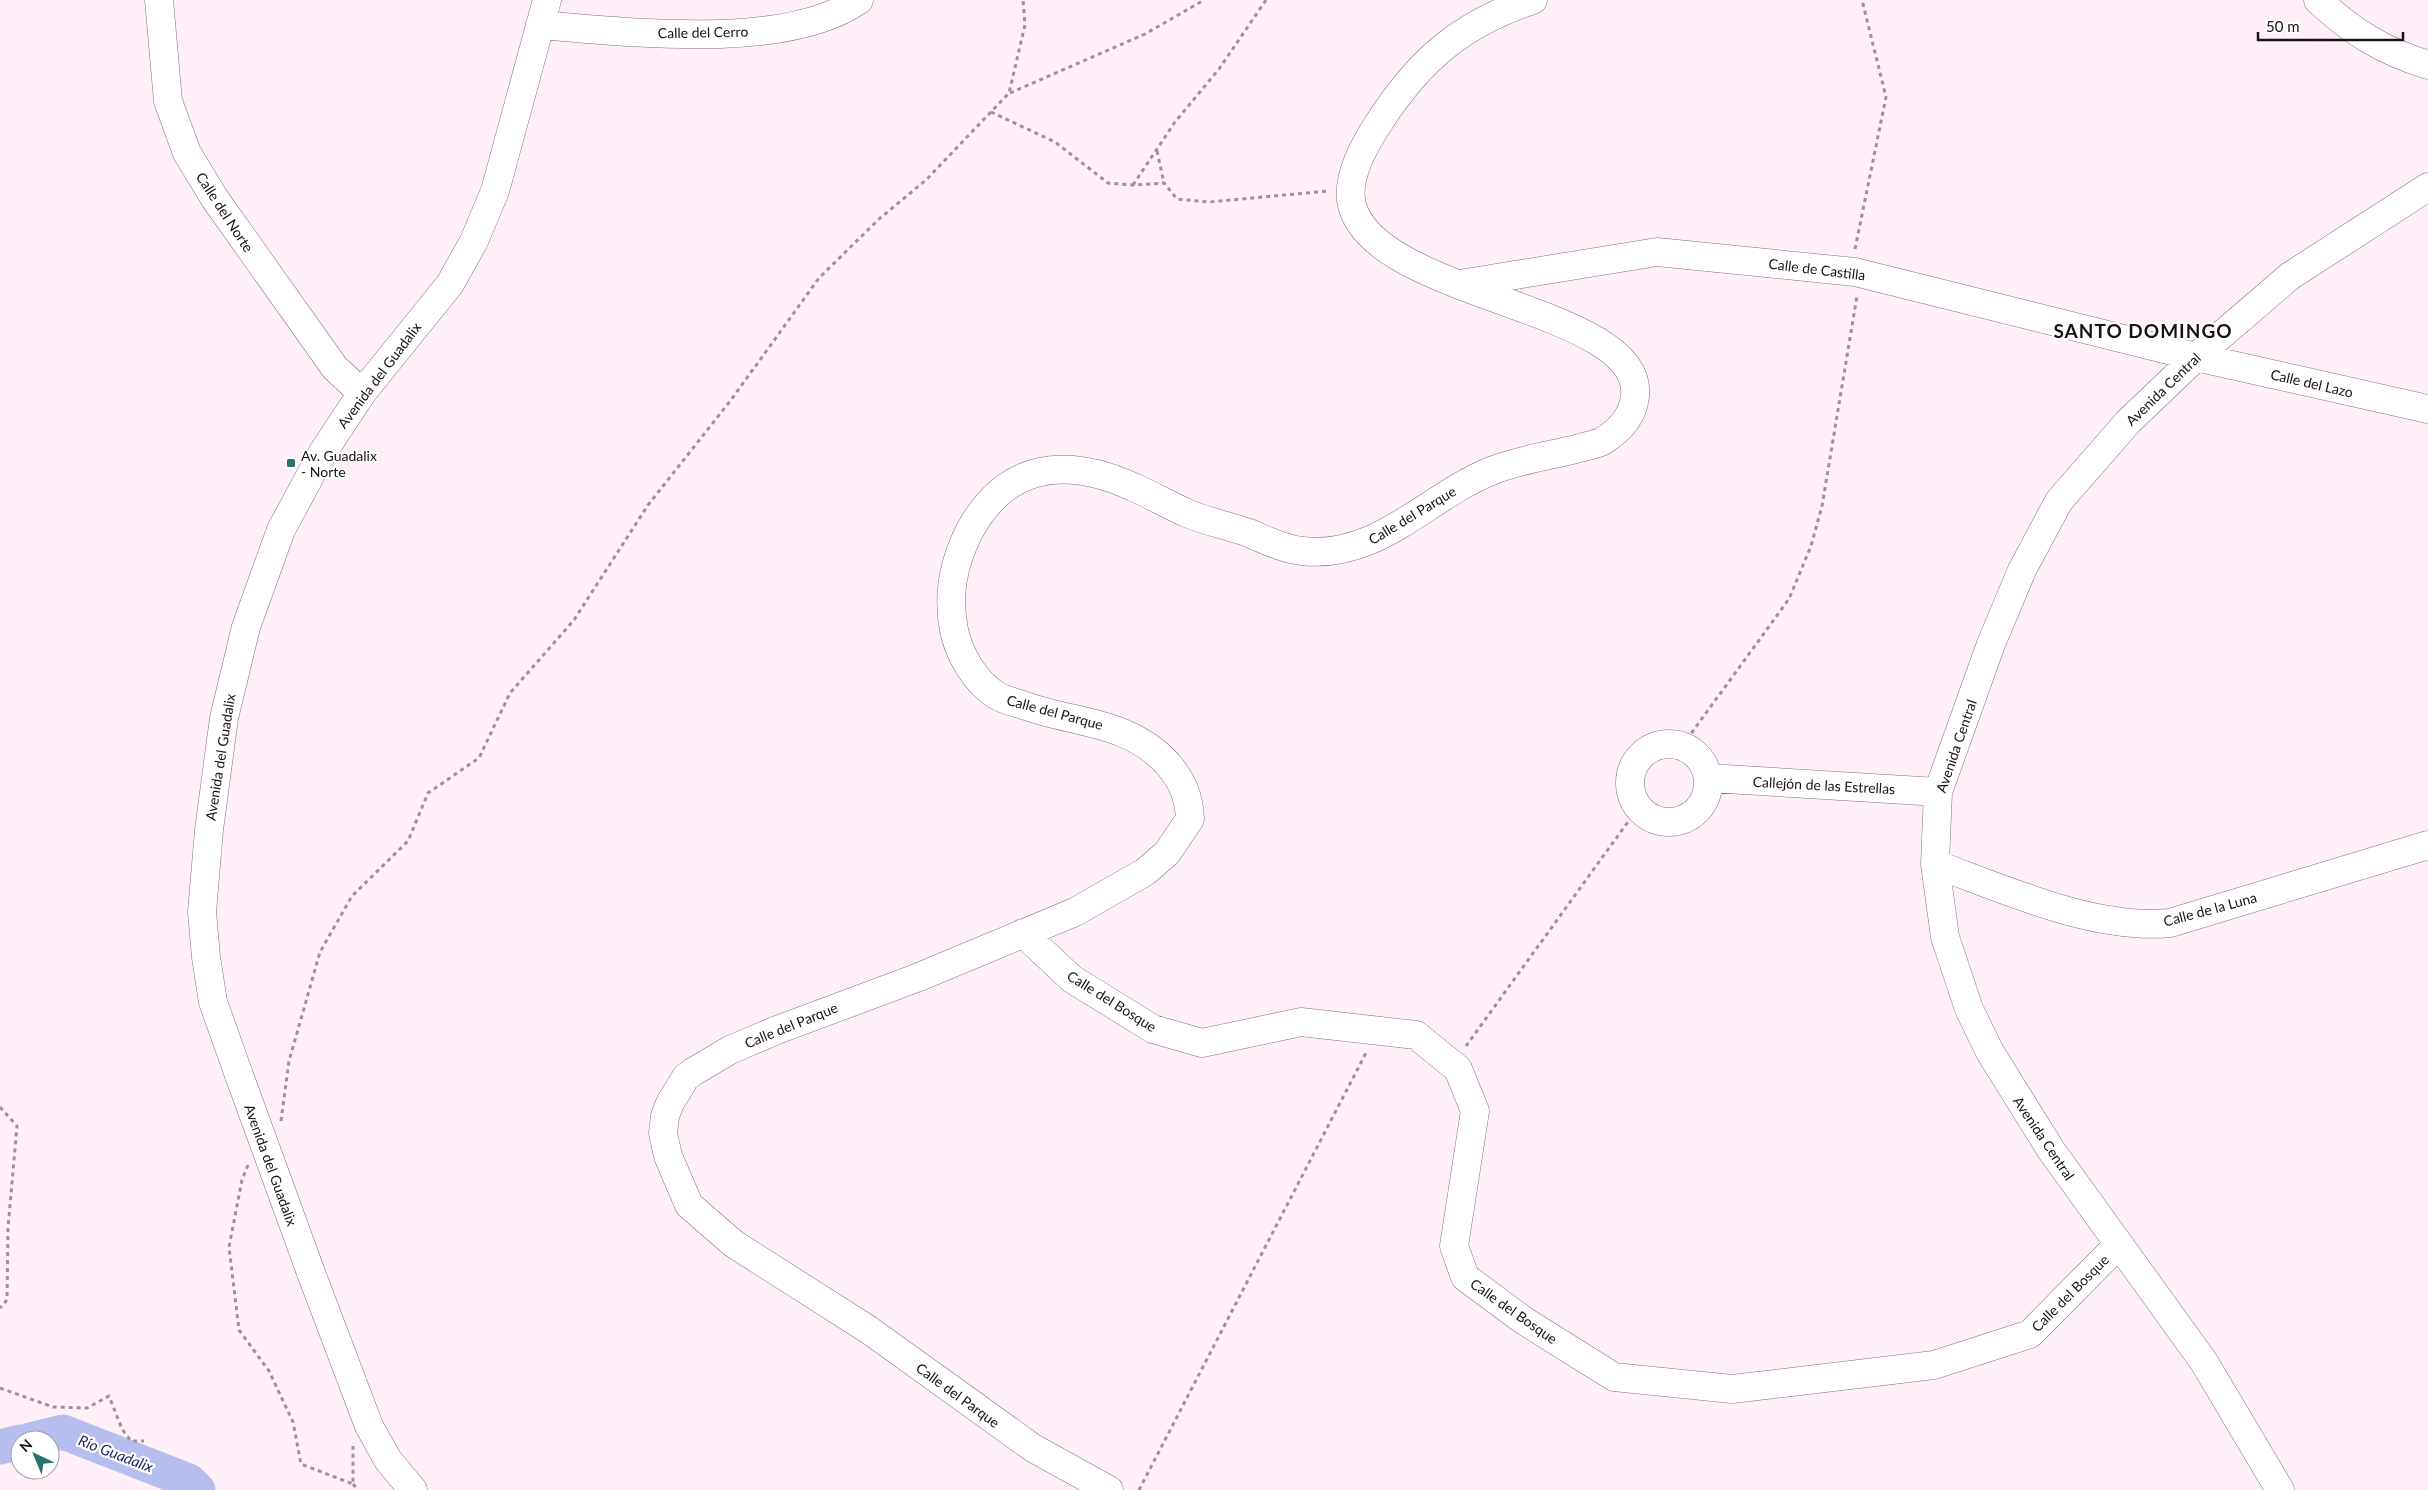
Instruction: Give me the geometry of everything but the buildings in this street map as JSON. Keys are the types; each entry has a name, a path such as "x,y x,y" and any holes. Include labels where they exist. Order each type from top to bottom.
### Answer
{"street":[{"name":"Calle del Norte","path":"159,0 168,101 187,153 225,214 335,368 362,393"},
{"name":"Calle del Cerro","path":"544,13 659,34 776,30 816,19 852,6 859,0"},
{"name":"Calle del Parque","path":"1109,1490 1033,1448 869,1330 734,1244 689,1205 668,1156 663,1133 665,1116 670,1103 686,1078 730,1050 848,1002 919,977 1075,912 1145,872 1167,853 1190,819 1186,792 1175,773 1157,753 1133,736 1111,727 1032,709 997,696 965,660 956,640 951,618 950,586 961,549 983,510 1008,486 1024,476 1045,470 1074,469 1131,485 1190,514 1277,545 1302,551 1341,550 1385,534 1463,484 1493,470 1587,447 1616,434 1634,406 1636,394 1630,370 1618,355 1605,345 1571,327 1401,259 1381,245 1357,220 1351,203 1357,162 1395,97 1416,70 1468,28 1501,10 1533,0"},
{"path":"2318,0 2360,36 2396,55 2428,65"},
{"name":"Avenida del Guadalix","path":"413,1490 388,1460 368,1426 213,1002 202,912 209,830 224,718 246,627 281,530 323,452 362,393 450,284 474,241 495,191 544,13"},
{"name":"Avenida Central","path":"2280,1490 2204,1362 2118,1245 2007,1082 1969,1010 1945,937 1935,864 1938,792 1994,636 2022,570 2059,501 2128,422 2196,357 2290,276 2428,187"},
{"name":"Calle de Castilla","path":"1460,284 1657,252 1856,272 2196,357"},
{"name":"Calle del Lazo","path":"2196,357 2428,409"},
{"path":"1669,743 1682,746 1688,748 1702,761 1709,778 1706,797 1695,813 1678,822 1659,822 1642,813 1638,808 1632,798 1629,778 1636,761 1650,748 1669,743"},
{"name":"Callejón de las Estrellas","path":"1709,778 1938,792"},
{"name":"Calle de la Luna","path":"1935,864 2008,891 2077,913 2113,922 2147,925 2170,923 2428,845"},
{"name":"Calle del Bosque","path":"1023,933 1072,979 1153,1029 1170,1034 1202,1042 1301,1022 1416,1035 1458,1069 1474,1111 1454,1246 1465,1277 1523,1320 1614,1377 1732,1389 1934,1365 2030,1334 2118,1245"}],"path":[{"path":"1009,93 1025,25 1023,0"},
{"path":"281,1124 289,1061 320,952 352,896 408,841 428,793 479,758 510,693 574,620 648,505 731,400 819,278 880,219 926,180 1009,93 1145,34 1204,0"},
{"path":"1133,185 1175,122 1219,69 1266,0"},
{"path":"1682,746 1789,599 1811,546 1822,506 1856,272 1886,97 1862,0"},
{"path":"991,112 1055,142 1108,183 1133,185 1164,183"},
{"path":"1157,150 1164,183 1177,199 1209,202 1352,189"},
{"path":"1452,1065 1638,808"},
{"path":"1139,1490 1377,1030"},
{"path":"0,1107 18,1126 8,1228 7,1300 0,1308"},
{"path":"269,1371 293,1422 301,1464 353,1484 358,1490"},
{"path":"0,1388 53,1407 87,1408 109,1396 122,1429 131,1441 144,1441"},
{"path":"353,1436 353,1484"}],"waterway":[{"name":"Río Guadalix","path":"60,1433 63,1432 189,1481 198,1490"},
{"name":"Río Guadalix","path":"0,1447 10,1444"}],"place":[{"name":"Av. Guadalix - Norte","path":"291,463"}],"district":[{"name":"SANTO DOMINGO","path":"2143,330"}]}
